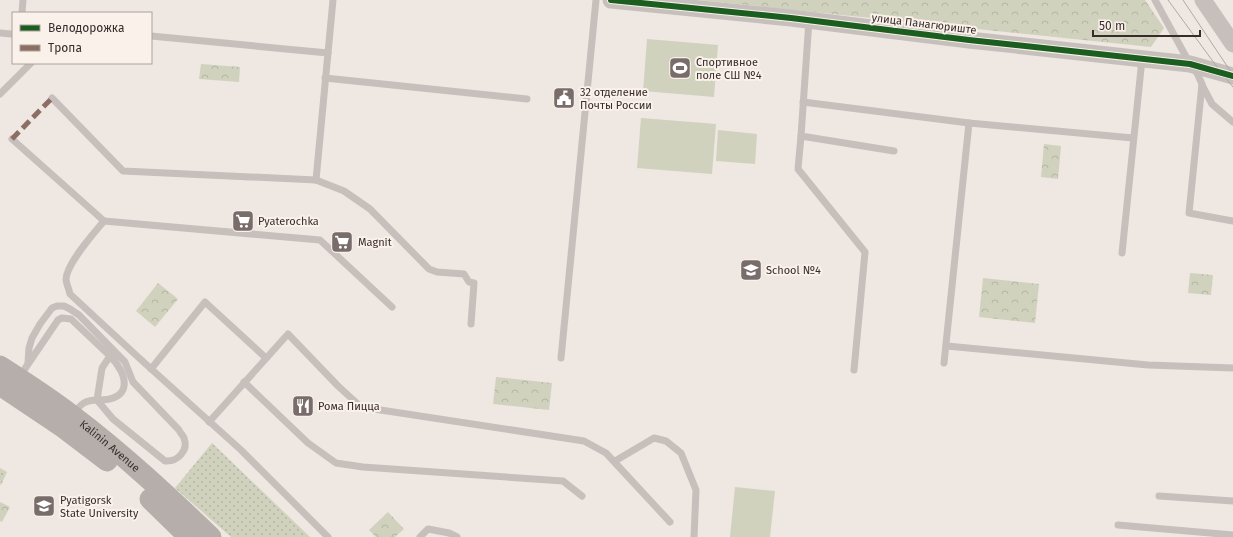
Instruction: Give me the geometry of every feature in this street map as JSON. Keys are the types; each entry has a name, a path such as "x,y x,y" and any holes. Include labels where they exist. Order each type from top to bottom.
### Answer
{"main road":[{"name":"Kalinin Avenue","path":"0,366 73,415 162,491 211,537"},
{"name":"Kalinin Avenue","path":"15,375 61,426 106,461 148,497 188,537"}],"street":[{"name":"улица Панагюриште","path":"611,0 809,20 969,40 1142,58 1190,64 1233,76"},
{"path":"1203,0 1233,44"}],"lane":[{"path":"22,12 23,0"},
{"path":"316,180 333,0"},
{"path":"561,358 596,0"},
{"path":"1154,0 1164,14 1190,64 1197,73 1212,104 1233,122"},
{"path":"809,20 798,169 865,252 854,370"},
{"path":"0,33 12,34"},
{"path":"152,36 328,53"},
{"path":"1122,253 1142,58"},
{"path":"0,94 30,64"},
{"path":"325,78 527,99"},
{"path":"1202,84 1189,213 1233,221"},
{"path":"52,98 123,171 316,180 344,191 370,209 429,269 437,272 464,274 469,282 474,283 471,324"},
{"path":"803,102 969,123 1133,138"},
{"path":"944,363 947,346 969,123"},
{"path":"801,136 894,150"},
{"path":"12,139 104,221 320,240 392,307"},
{"path":"104,221 71,264 66,279 70,294 150,369 241,450 328,537"},
{"path":"150,369 205,302 266,358"},
{"path":"15,375 30,348 32,338 52,308 64,306 70,308 125,362 133,382 179,430 184,439 185,448 182,454 176,459 170,462 165,461 113,419 98,400 102,368 110,356"},
{"path":"15,375 62,318 71,319 118,364 122,370 125,384 123,390 114,399 90,400 83,402 73,415"},
{"path":"209,422 288,334 338,386 361,407 584,441 606,453 670,522"},
{"path":"947,346 1148,365 1233,368"},
{"path":"244,382 308,443 336,463 363,467 563,481 582,496"},
{"path":"615,462 654,438 666,441 681,453 696,490 694,537"},
{"path":"1158,496 1233,501"},
{"path":"1118,526 1233,535"},
{"path":"420,537 428,529 450,533 457,537"}],"green space":[{"path":"698,0 1145,0 1164,28 1151,47"},
{"name":"Спортивное поле СШ №4","path":"647,39 718,45 714,97 643,91"},
{"path":"201,64 240,67 239,82 199,79"},
{"path":"641,118 716,124 712,174 637,168"},
{"path":"718,130 757,134 755,164 716,161"},
{"path":"1044,144 1061,146 1058,179 1041,177"},
{"path":"1190,273 1213,275 1211,295 1188,293"},
{"path":"983,278 1039,284 1035,323 979,317"},
{"path":"158,283 178,299 155,327 136,311"},
{"path":"496,377 552,383 549,410 493,404"},
{"path":"212,443 310,537 231,537 175,488"},
{"path":"0,468 7,472 1,485 0,484"},
{"path":"735,487 775,491 770,537 730,537"},
{"path":"0,502 10,507 2,522 0,521"},
{"path":"388,512 404,529 395,537 376,537 369,530"}],"tram line":[{"path":"1168,0 1233,87"},
{"path":"1183,0 1233,75"}],"marked path":[{"path":"12,139 52,98"}],"cycle path":[{"path":"611,0 791,18 969,40 1190,64 1233,76"}],"place":[{"name":"Спортивное поле СШ №4","path":"680,68"},
{"name":"32 отделение Почты России","path":"564,98"},
{"name":"Pyaterochka","path":"243,221"},
{"name":"Magnit","path":"342,242"},
{"name":"School №4","path":"751,270"},
{"name":"Рома Пицца","path":"303,406"},
{"name":"Pyatigorsk State University","path":"44,506"}]}
